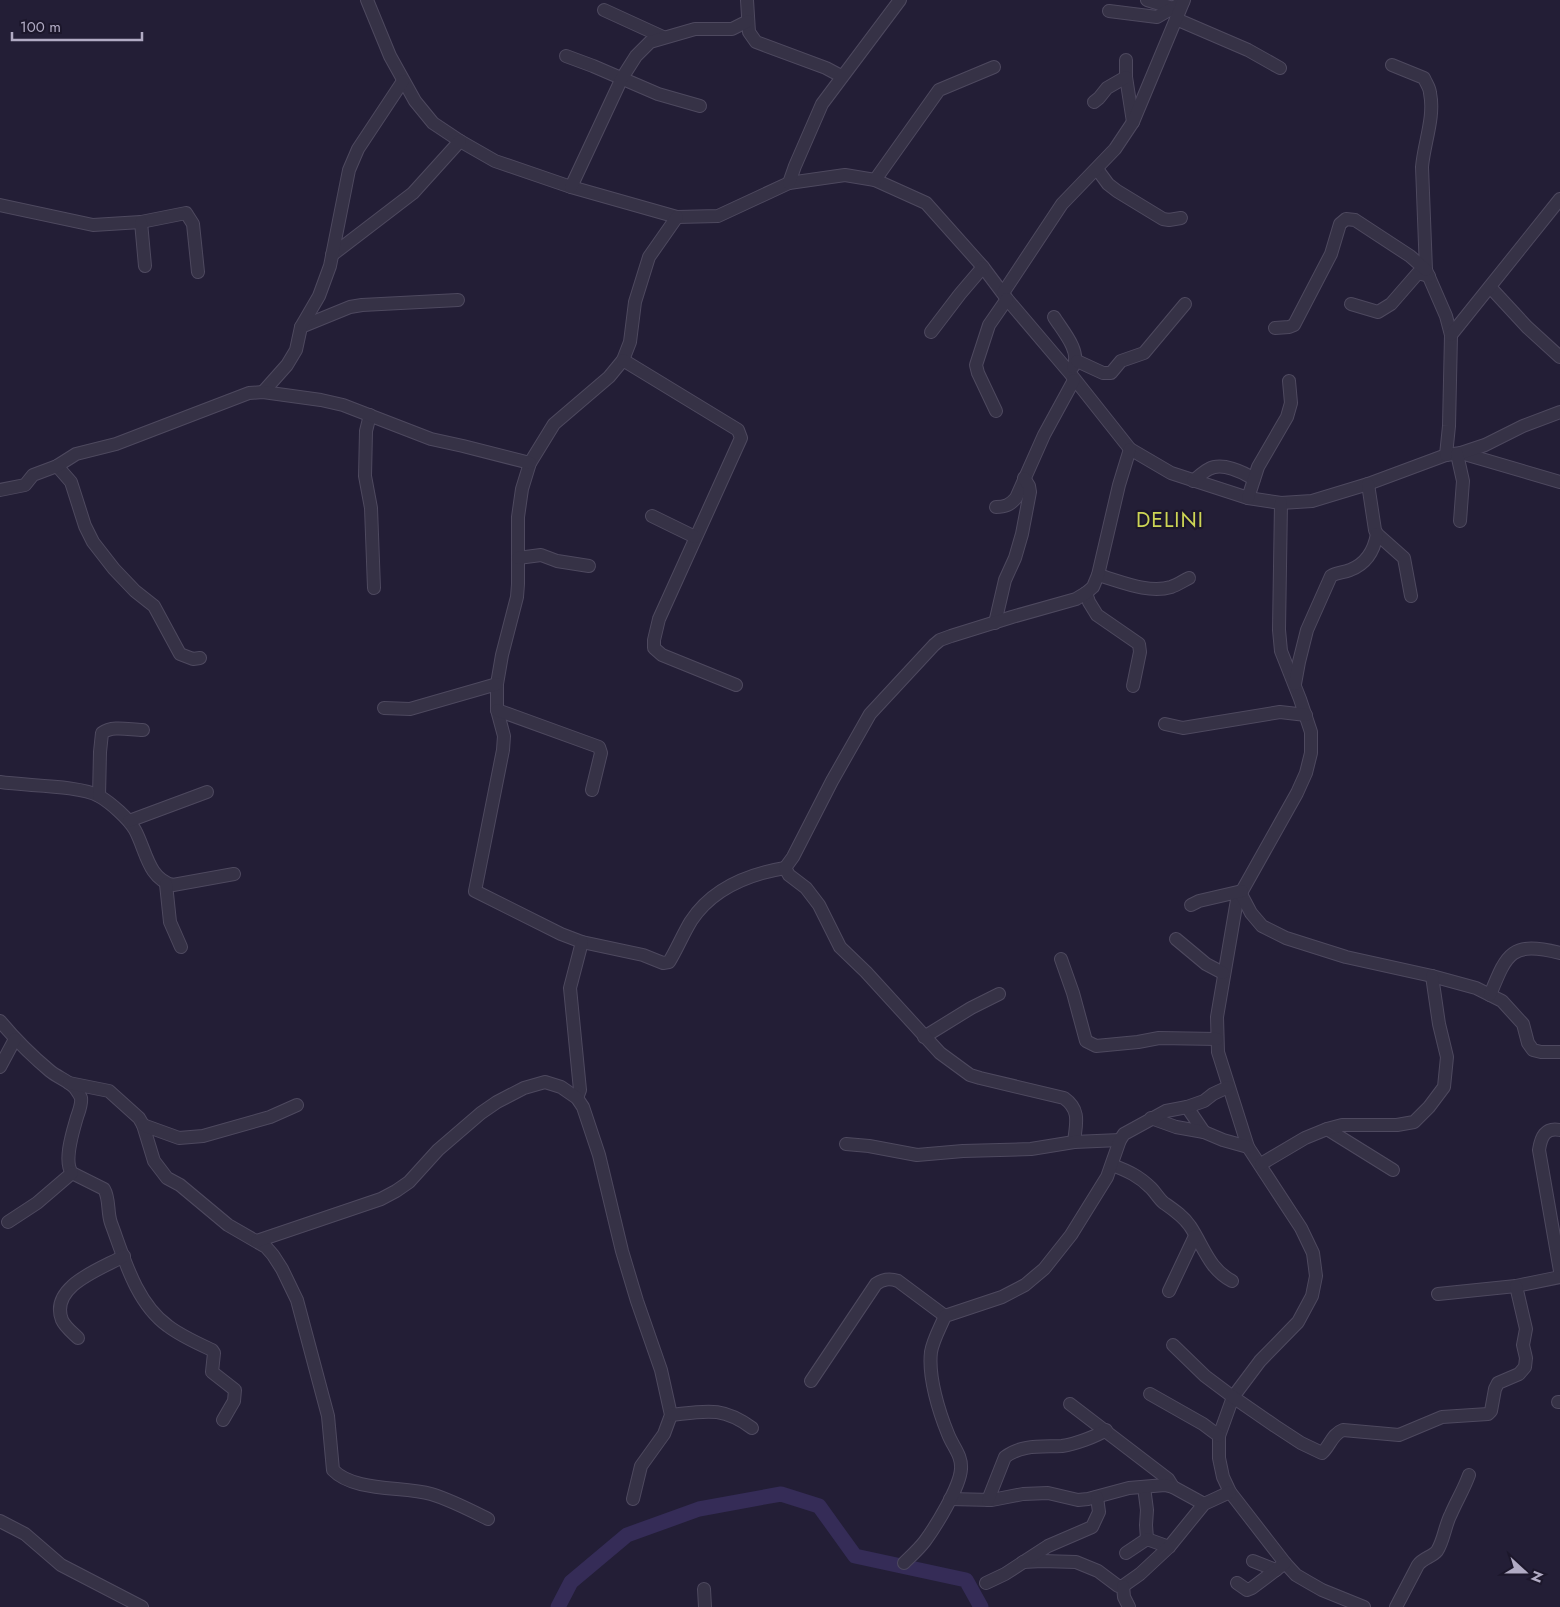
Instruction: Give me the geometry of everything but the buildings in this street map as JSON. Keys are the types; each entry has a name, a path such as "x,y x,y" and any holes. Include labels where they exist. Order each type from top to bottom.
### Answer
{"street":[{"path":"367,0 390,56 415,101 433,122 460,141 495,160 571,187 677,217 718,216 790,183 845,175 875,180 926,203 983,268 1130,449 1171,473 1193,481 1248,498 1281,503 1312,501 1485,445 1523,426 1560,412"},
{"path":"747,0 749,32 756,42 826,68 841,76"},
{"path":"790,183 795,166 822,104 841,76 858,57 900,0"},
{"path":"1147,0 1179,7 1280,68"},
{"path":"1109,11 1157,16 1179,7"},
{"path":"996,411 976,365 989,326 1005,296 1062,204 1115,149 1133,122 1179,7"},
{"path":"604,10 663,37"},
{"path":"571,187 622,78 636,56 650,42 695,29 732,29 748,21"},
{"path":"566,56 658,94 700,106"},
{"path":"1126,60 1126,77 1133,122"},
{"path":"1392,65 1424,78 1430,92 1431,113 1422,167 1427,273 1446,316 1451,335 1448,426 1463,481 1460,521"},
{"path":"875,180 939,90 994,67"},
{"path":"1094,102 1107,88 1126,77"},
{"path":"263,392 287,366 296,350 301,327 319,296 330,266 349,170 358,150 403,81"},
{"path":"332,255 413,193 460,141"},
{"path":"1096,169 1117,192 1163,219 1181,218"},
{"path":"1451,335 1560,199"},
{"path":"0,205 93,225 141,222 186,213 193,224 198,272"},
{"path":"677,217 649,257 635,302 630,342 623,360 609,377 554,424 530,463 522,489 519,505 516,603 502,655 497,684 497,710 504,736 503,750 475,891 561,934 582,942 643,955 662,963 669,962 692,920 712,899 745,878 785,868 793,857 832,781 870,714 909,670 940,640 1012,616 1076,599 1093,586 1098,575 1130,449"},
{"path":"1275,328 1289,328 1294,325 1331,254 1340,224 1346,219 1355,220 1410,256 1427,273"},
{"path":"141,222 145,266"},
{"path":"931,332 983,268"},
{"path":"1351,304 1378,312 1390,304 1418,273 1427,273"},
{"path":"1490,287 1527,327 1560,357"},
{"path":"301,327 350,307 458,300"},
{"path":"1076,361 1103,373 1111,373 1121,361 1144,352 1185,304"},
{"path":"996,507 1004,507 1016,498 1076,361 1076,352 1054,317"},
{"path":"623,360 738,430 741,438 659,619 654,640 654,648 662,655 736,685"},
{"path":"1248,498 1258,467 1287,417 1291,402 1289,380"},
{"path":"0,490 25,485 33,476 57,466 76,454 116,444 227,400 249,393 263,392 343,405 431,440 530,463"},
{"path":"370,416 366,431 364,476 371,508 374,588"},
{"path":"1455,454 1560,482"},
{"path":"57,466 71,482 85,526 93,542 114,569 154,606 180,654 193,659 200,658"},
{"path":"1193,481 1210,468 1220,467 1235,469 1254,479"},
{"path":"995,623 1005,580 1015,558 1022,534 1030,492 1024,478"},
{"path":"1368,484 1375,530 1404,558 1410,596"},
{"path":"1281,503 1279,630 1282,651 1311,732 1311,754 1306,773 1297,793 1237,900 1217,1017 1218,1052 1248,1147 1261,1164 1301,1228 1313,1254 1316,1276 1312,1296 1298,1322 1260,1361 1233,1396 1219,1436 1219,1458 1223,1477 1230,1492 1281,1567"},
{"path":"652,516 695,537"},
{"path":"1295,686 1307,630 1331,576 1362,564 1374,549 1378,534"},
{"path":"518,558 541,555 557,561 589,566"},
{"path":"1098,575 1144,588 1160,589 1189,578"},
{"path":"1086,593 1097,615 1139,644 1140,652 1133,686"},
{"path":"384,708 410,709 497,684"},
{"path":"497,710 599,747 601,753 592,790"},
{"path":"1165,724 1183,728 1280,712 1306,715"},
{"path":"99,796 102,733 115,728 142,730"},
{"path":"0,782 76,790 99,796 129,821 136,832 149,866 166,884 173,886 234,874"},
{"path":"129,821 207,792"},
{"path":"785,868 789,875 806,888 819,905 840,947 866,972 940,1053 970,1075 1011,1087 1064,1098 1070,1102 1076,1112 1074,1142"},
{"path":"166,884 170,922 181,947"},
{"path":"1191,905 1199,901 1241,892"},
{"path":"1241,892 1251,912 1262,926 1286,938 1346,957 1476,988 1502,1001 1523,1024 1528,1043 1533,1050 1560,1052"},
{"path":"1176,939 1206,964 1223,973"},
{"path":"577,1098 580,1090 570,988 582,942"},
{"path":"1490,995 1503,964 1509,956 1518,950 1530,948 1560,953"},
{"path":"1061,959 1073,993 1086,1041 1090,1044 1096,1046 1159,1038 1217,1039"},
{"path":"1261,1164 1305,1138 1327,1129 1342,1125 1397,1125 1414,1122 1429,1107 1444,1087 1447,1057 1439,1024 1432,976"},
{"path":"924,1037 971,1008 999,994"},
{"path":"0,1021 15,1039 50,1071 75,1088 81,1099 73,1129 68,1162 69,1169 72,1173 99,1186 106,1193 109,1217 135,1284 156,1316 167,1326 212,1350 214,1354 212,1372 235,1390 234,1401 223,1420"},
{"path":"0,1067 15,1039"},
{"path":"257,1241 381,1199 409,1182 438,1150 481,1113 497,1102 524,1088 545,1082 561,1087 577,1098 583,1107 599,1155 622,1251 661,1370 671,1414 664,1434 641,1466 634,1499"},
{"path":"69,1083 109,1090 129,1108 143,1125 154,1162 167,1178 180,1185 228,1225 266,1247 273,1255 282,1269 296,1300 328,1416 333,1470 345,1479 371,1486 429,1494 488,1519"},
{"path":"944,1316 1002,1297 1025,1285 1044,1269 1071,1235 1107,1177 1120,1140 1124,1134 1166,1111 1187,1107 1228,1087"},
{"path":"143,1125 179,1138 203,1136 270,1117 297,1105"},
{"path":"1187,1107 1204,1132"},
{"path":"1151,1118 1176,1127 1204,1132 1222,1140 1248,1147"},
{"path":"1327,1129 1393,1170"},
{"path":"1560,1130 1546,1131 1541,1138 1540,1150 1559,1255 1560,1271"},
{"path":"846,1144 869,1146 917,1155 963,1151 1032,1149 1074,1142 1120,1140"},
{"path":"1112,1165 1132,1172 1163,1202 1182,1217 1213,1267 1221,1275 1232,1281"},
{"path":"8,1222 43,1198 72,1173"},
{"path":"1169,1290 1195,1236"},
{"path":"78,1338 63,1322 60,1309 62,1297 77,1282 124,1256"},
{"path":"1438,1294 1516,1286 1560,1276"},
{"path":"811,1381 876,1284 880,1281 892,1279 898,1281 944,1316"},
{"path":"1173,1345 1205,1376 1281,1431 1309,1448 1322,1453 1334,1436 1343,1430 1399,1435 1442,1417 1488,1414 1492,1412 1495,1389 1498,1383 1519,1374 1525,1367 1526,1358 1523,1345 1526,1329 1516,1286"},
{"path":"904,1563 924,1542 959,1482 960,1458 957,1448 950,1440 940,1412 930,1366 931,1350 944,1316"},
{"path":"1150,1394 1219,1436"},
{"path":"1070,1404 1168,1479 1173,1486"},
{"path":"671,1414 710,1411 727,1413 740,1418 752,1428"},
{"path":"988,1500 1003,1461 1011,1453 1032,1446 1072,1444 1079,1440 1096,1436 1106,1430"},
{"path":"1396,1607 1418,1565 1438,1548 1450,1514 1463,1492 1469,1475"},
{"path":"950,1499 988,1500 1023,1494 1048,1493 1078,1500 1129,1488 1165,1485 1173,1486 1204,1504"},
{"path":"1144,1486 1147,1510 1147,1539"},
{"path":"1023,1562 1076,1562 1098,1570 1118,1586 1123,1586 1140,1574 1169,1547 1204,1504 1230,1492"},
{"path":"986,1583 1005,1574 1048,1546 1092,1527 1099,1512 1097,1497"},
{"path":"0,1521 25,1534 61,1565 142,1607"},
{"path":"1147,1539 1169,1547"},
{"path":"1126,1553 1147,1539"},
{"path":"1253,1561 1281,1567 1322,1590 1364,1607"},
{"path":"1237,1583 1247,1590 1281,1567"},
{"path":"1123,1586 1124,1597 1129,1607"},
{"path":"704,1589 705,1607"}],"waterway":[{"path":"558,1607 571,1582 627,1535 699,1509 781,1494 819,1506 855,1556 966,1580 981,1607"}],"district":[{"name":"DELINI","path":"1170,520"}]}
